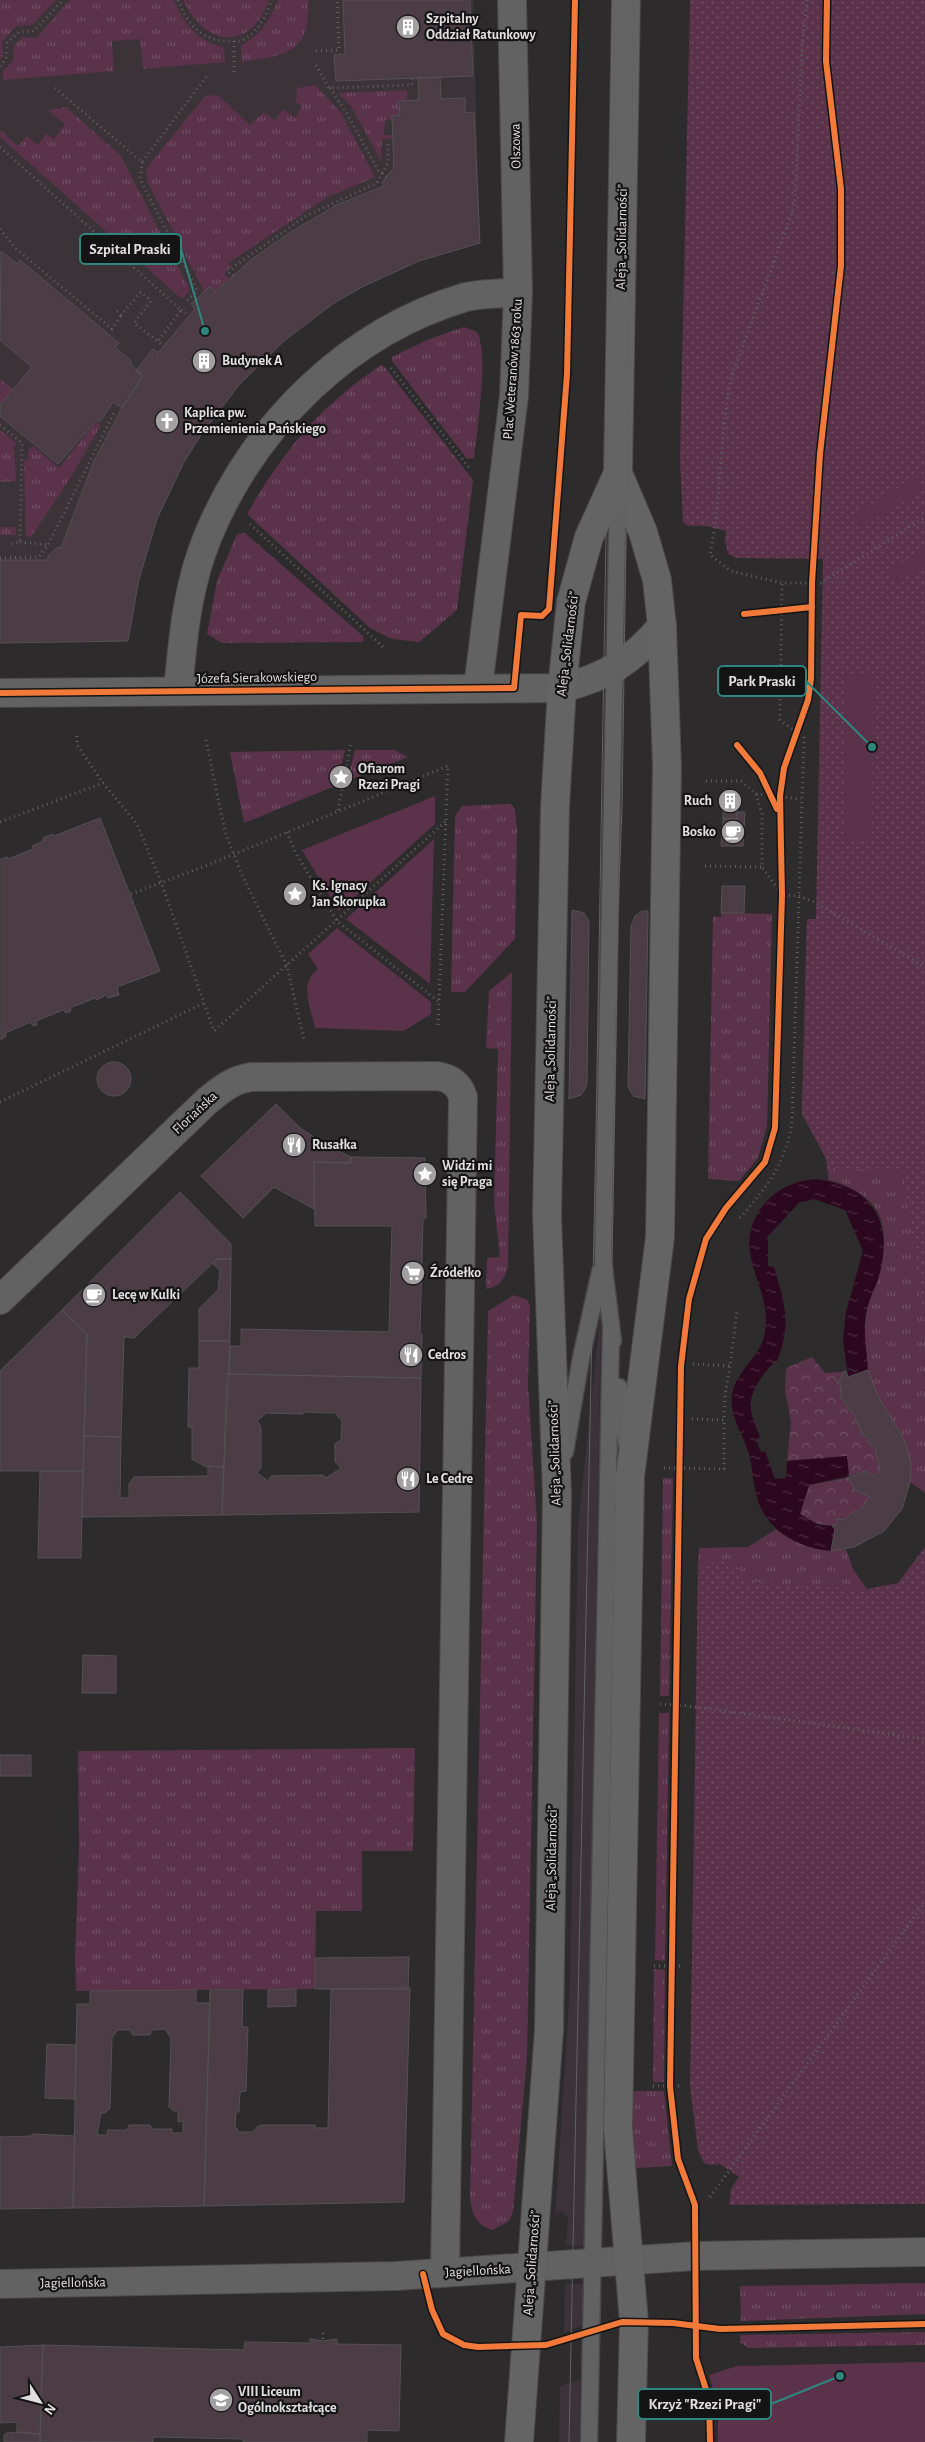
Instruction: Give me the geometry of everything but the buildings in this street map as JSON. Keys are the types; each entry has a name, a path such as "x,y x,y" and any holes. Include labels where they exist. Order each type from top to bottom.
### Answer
{"main road":[{"name":"Aleja „Solidarności”","path":"519,2442 549,2030 557,1495 547,1215 555,807 566,632 578,570 618,473 626,0"},
{"name":"Aleja „Solidarności”","path":"618,473 651,555 657,580 662,626 667,809 660,1237 630,1477 618,2129 634,2322 631,2442"}],"street":[{"name":"Olszowa","path":"512,0 518,292"},
{"name":"Plac Weteranów 1863 roku","path":"178,691 185,619 198,565 208,536 229,490 280,417 321,378 362,346 414,317 467,297 518,292 514,396 478,688"},
{"name":"Józefa Sierakowskiego","path":"0,693 562,688 582,683 614,670 644,646 662,626"},
{"name":"Floriańska","path":"0,1300 207,1101 238,1079 251,1077 436,1076 453,1081 461,1091 463,1097 445,2272"},
{"name":"Jagiellońska","path":"0,2284 396,2276 696,2256 925,2252"}],"lane":[{"path":"618,473 603,1260 630,1477"},
{"path":"557,1495 581,1358 603,1260"},
{"path":"589,2442 611,1330"}],"path":[{"path":"0,66 6,59 7,43 19,32 34,31 63,0"},
{"path":"178,0 190,23 206,38 224,42 242,41 258,28 272,0"},
{"path":"316,51 339,50 337,0"},
{"path":"807,0 802,47 795,199 792,212 732,375 727,397 716,526 710,555 731,571 782,582 821,583 925,517"},
{"path":"234,41 234,72"},
{"path":"316,65 346,112 378,170 387,177"},
{"path":"186,302 197,290 140,179 142,162 207,76"},
{"path":"329,88 412,86 412,78"},
{"path":"55,88 142,162"},
{"path":"232,276 229,273 236,265 306,216 377,184 388,163 388,144"},
{"path":"0,147 189,316"},
{"path":"0,229 15,248 112,329 141,292 151,301 134,323 164,346"},
{"path":"158,341 181,310"},
{"path":"117,311 122,315"},
{"path":"390,366 472,472"},
{"path":"0,558 39,557 48,545 114,413"},
{"path":"0,425 22,443 20,542"},
{"path":"249,523 383,647"},
{"path":"10,544 20,542 48,545"},
{"path":"812,591 813,573"},
{"path":"740,1218 775,1175 787,1149 790,1135 804,738 780,720 782,582"},
{"path":"772,610 792,608"},
{"path":"77,736 77,745 137,824 161,882 214,1031 446,821"},
{"path":"206,740 225,832 287,966 304,1040"},
{"path":"338,811 351,742"},
{"path":"131,894 448,766 438,1027"},
{"path":"706,781 741,781 756,794 762,814 762,867 782,895"},
{"path":"0,822 104,783"},
{"path":"768,785 776,796 778,805"},
{"path":"776,796 781,787"},
{"path":"756,794 801,799"},
{"path":"287,832 295,852 337,921 439,1002"},
{"path":"705,866 762,867"},
{"path":"782,885 782,905"},
{"path":"782,895 799,896 816,903 925,967"},
{"path":"0,1102 204,1003"},
{"path":"691,1468 724,1469 725,1396 737,1311"},
{"path":"693,1364 730,1366"},
{"path":"692,1420 724,1420"},
{"path":"680,1459 680,1478"},
{"path":"676,1695 676,1714"},
{"path":"657,1704 925,1739"},
{"path":"710,2197 925,1902"},
{"path":"672,1956 672,1976"},
{"path":"653,1966 682,1966"},
{"path":"670,2076 670,2092"},
{"path":"323,2333 324,2341"}],"shaded area":[{"path":"0,0 473,0 480,243 419,261 390,273 334,303 284,341 239,385 201,435 184,462 157,519 139,579 128,641 0,643"},
{"path":"601,1308 585,2246 566,2245 568,2218 562,2211 557,2213 555,2217 570,1988 578,1526"},
{"path":"565,2283 584,2284 582,2325 564,2333"},
{"path":"580,2380 579,2442 559,2442 560,2386"}],"green space":[{"path":"0,0 56,0 32,25 16,26 2,42 3,56 0,59"},
{"path":"70,0 174,0 187,24 199,36 206,41 224,47 225,62 143,69 140,39 112,41 114,71 3,80 3,71 13,61 14,46 22,37 36,38"},
{"path":"183,0 269,0 261,17 251,29 239,36 227,38 215,35 203,27 192,16"},
{"path":"278,0 308,0 308,18 300,41 293,48 272,57 242,62 241,46 254,37 264,26"},
{"path":"690,0 925,0 925,1326 903,1172 832,1168 831,1181 829,1180 826,1158 802,1114 807,919 816,919 823,559 736,558 728,554 725,541 726,531 707,526 688,526 683,522 680,459"},
{"path":"315,85 341,113 375,177 328,197 228,263 232,266 224,274 229,279 215,292 210,286 204,291 147,181 146,169 205,96 218,95 250,125 264,112 275,120 283,109 295,118 302,106 296,102 297,88"},
{"path":"407,90 407,100 399,101 400,115 392,116 392,120 385,120 384,135 393,135 393,138 382,140 381,161 351,106 338,93"},
{"path":"66,107 121,156 190,290 182,299 0,137 0,130 18,146 27,136 38,145 46,134 54,139 65,124 48,110"},
{"path":"464,327 477,332 482,357 481,393 474,458 467,459 392,361 392,357 429,339"},
{"path":"381,365 384,366 473,480 457,610 419,642 392,639 370,628 247,514 275,470 305,431 339,397"},
{"path":"0,379 13,389 1,404 0,403"},
{"path":"96,422 101,425 71,477 31,537 26,536 24,461 28,460 28,451 33,446 59,468"},
{"path":"0,430 17,443 14,447 16,481 0,482"},
{"path":"917,476 924,488 862,527 854,515"},
{"path":"0,527 16,527 16,535 0,535"},
{"path":"245,533 364,637 363,642 222,643 207,634 217,581 237,534"},
{"path":"925,548 925,565 898,582 890,571"},
{"path":"873,674 872,840 845,840 846,675"},
{"path":"345,750 337,785 244,823 230,752"},
{"path":"355,750 394,750 408,757 347,781"},
{"path":"435,796 435,824 339,911 302,850"},
{"path":"511,804 515,810 517,828 515,939 465,992 451,992 455,816 462,806"},
{"path":"434,839 430,984 346,919"},
{"path":"721,913 772,914 767,1126 758,1158 739,1181 708,1179 713,916 721,917"},
{"path":"807,919 925,983 925,1493 910,1482 910,1464 907,1449 872,1386 868,1371 865,1349 865,1325 870,1298 883,1253 883,1230 880,1217 866,1198 844,1185 829,1180 826,1158 802,1114"},
{"path":"337,928 431,1002 431,1014 404,1031 315,1028 307,989 312,975 318,969 308,954"},
{"path":"512,972 508,1267 501,1282 486,1289 487,1258 500,1257 494,1203 498,1049 486,1048 489,991"},
{"path":"514,1295 527,1300 530,1305 528,1385 537,1523 527,2058 513,2212 508,2222 492,2230 482,2225 476,2218 470,2198 488,1311"},
{"path":"812,1357 825,1373 843,1372 840,1381 836,1382 841,1386 841,1397 856,1419 862,1435 870,1440 875,1450 880,1470 875,1476 865,1471 849,1476 847,1456 787,1461 791,1422 785,1391 786,1368"},
{"path":"663,1478 673,1478 669,1696 660,1696"},
{"path":"847,1478 854,1486 854,1490 870,1497 861,1509 851,1513 845,1520 836,1519 838,1523 828,1526 818,1524 800,1514 809,1485"},
{"path":"776,1529 792,1540 809,1547 827,1550 846,1549 853,1569 871,1595 697,1626 698,1597 704,1597 705,1573 698,1565 699,1548 748,1547"},
{"path":"925,1547 925,2204 729,2205 731,2189 739,2177 720,2164 709,2165 704,2163 698,2150 690,2086 698,1565 729,1560 751,1582 867,1589 898,1583"},
{"path":"659,1713 669,1713 665,1961 655,1960"},
{"path":"415,1748 413,1851 362,1851 362,1911 316,1911 315,1989 76,1991 75,1958 79,1849 78,1751"},
{"path":"654,1969 665,1970 664,2082 653,2082"},
{"path":"633,2091 664,2091 672,2166 636,2168 633,2149"},
{"path":"925,2283 925,2314 741,2321 740,2286"},
{"path":"925,2332 925,2345 748,2348 740,2342 740,2335"},
{"path":"925,2362 925,2442 718,2442 718,2405 709,2375 737,2366"}],"water":[{"path":"816,1179 836,1183 852,1190 865,1199 881,1223 884,1239 883,1257 879,1276 867,1309 865,1324 868,1370 848,1377 843,1339 846,1312 863,1251 845,1210 814,1199 799,1203 768,1236 768,1266 774,1267 784,1303 786,1325 782,1348 777,1361 761,1378 753,1394 751,1407 760,1437 756,1439 761,1452 765,1451 775,1479 786,1478 787,1461 847,1456 849,1476 809,1485 800,1514 817,1524 832,1526 835,1529 831,1551 818,1549 793,1540 772,1525 764,1514 754,1484 749,1453 732,1409 734,1386 759,1348 765,1332 766,1314 750,1251 750,1236 755,1219 766,1202 782,1189 795,1183"}],"tram line":[{"path":"569,2442 596,1133 615,0"},
{"path":"589,2442 597,2142 618,909 622,808 634,0"}],"cycle path":[{"path":"0,693 514,688 521,615 542,616 549,609 567,374 575,0"},
{"path":"710,2442 709,2399 696,2358 695,2205 678,2159 670,2086 681,1366 689,1299 706,1239 726,1208 765,1162 775,1128 782,895 780,796 784,768 808,700 811,679 812,583 820,454 841,266 841,189 826,61 827,0"},
{"path":"744,614 812,607"},
{"path":"737,745 760,773 777,809"},
{"path":"423,2274 432,2310 443,2334 464,2345 478,2347 546,2345 622,2322 673,2323 720,2329 925,2324"}],"place":[{"name":"Szpitalny Oddział Ratunkowy","path":"408,27"},
{"name":"Szpital Praski","path":"205,331"},
{"name":"Budynek A","path":"204,361"},
{"name":"Kaplica pw. Przemienienia Pańskiego","path":"167,421"},
{"name":"Park Praski","path":"872,747"},
{"name":"Ofiarom Rzezi Pragi","path":"341,777"},
{"name":"Ruch","path":"730,801"},
{"name":"Bosko","path":"733,832"},
{"name":"Ks. Ignacy Jan Skorupka","path":"295,894"},
{"name":"Rusałka","path":"294,1145"},
{"name":"Widzi mi się Praga","path":"425,1174"},
{"name":"Źródełko","path":"413,1273"},
{"name":"Lecę w Kulki","path":"94,1295"},
{"name":"Cedros","path":"411,1355"},
{"name":"Le Cedre","path":"408,1479"},
{"name":"Krzyż \"Rzezi Pragi\"","path":"840,2376"},
{"name":"VIII Liceum Ogólnokształcące","path":"221,2400"}]}
